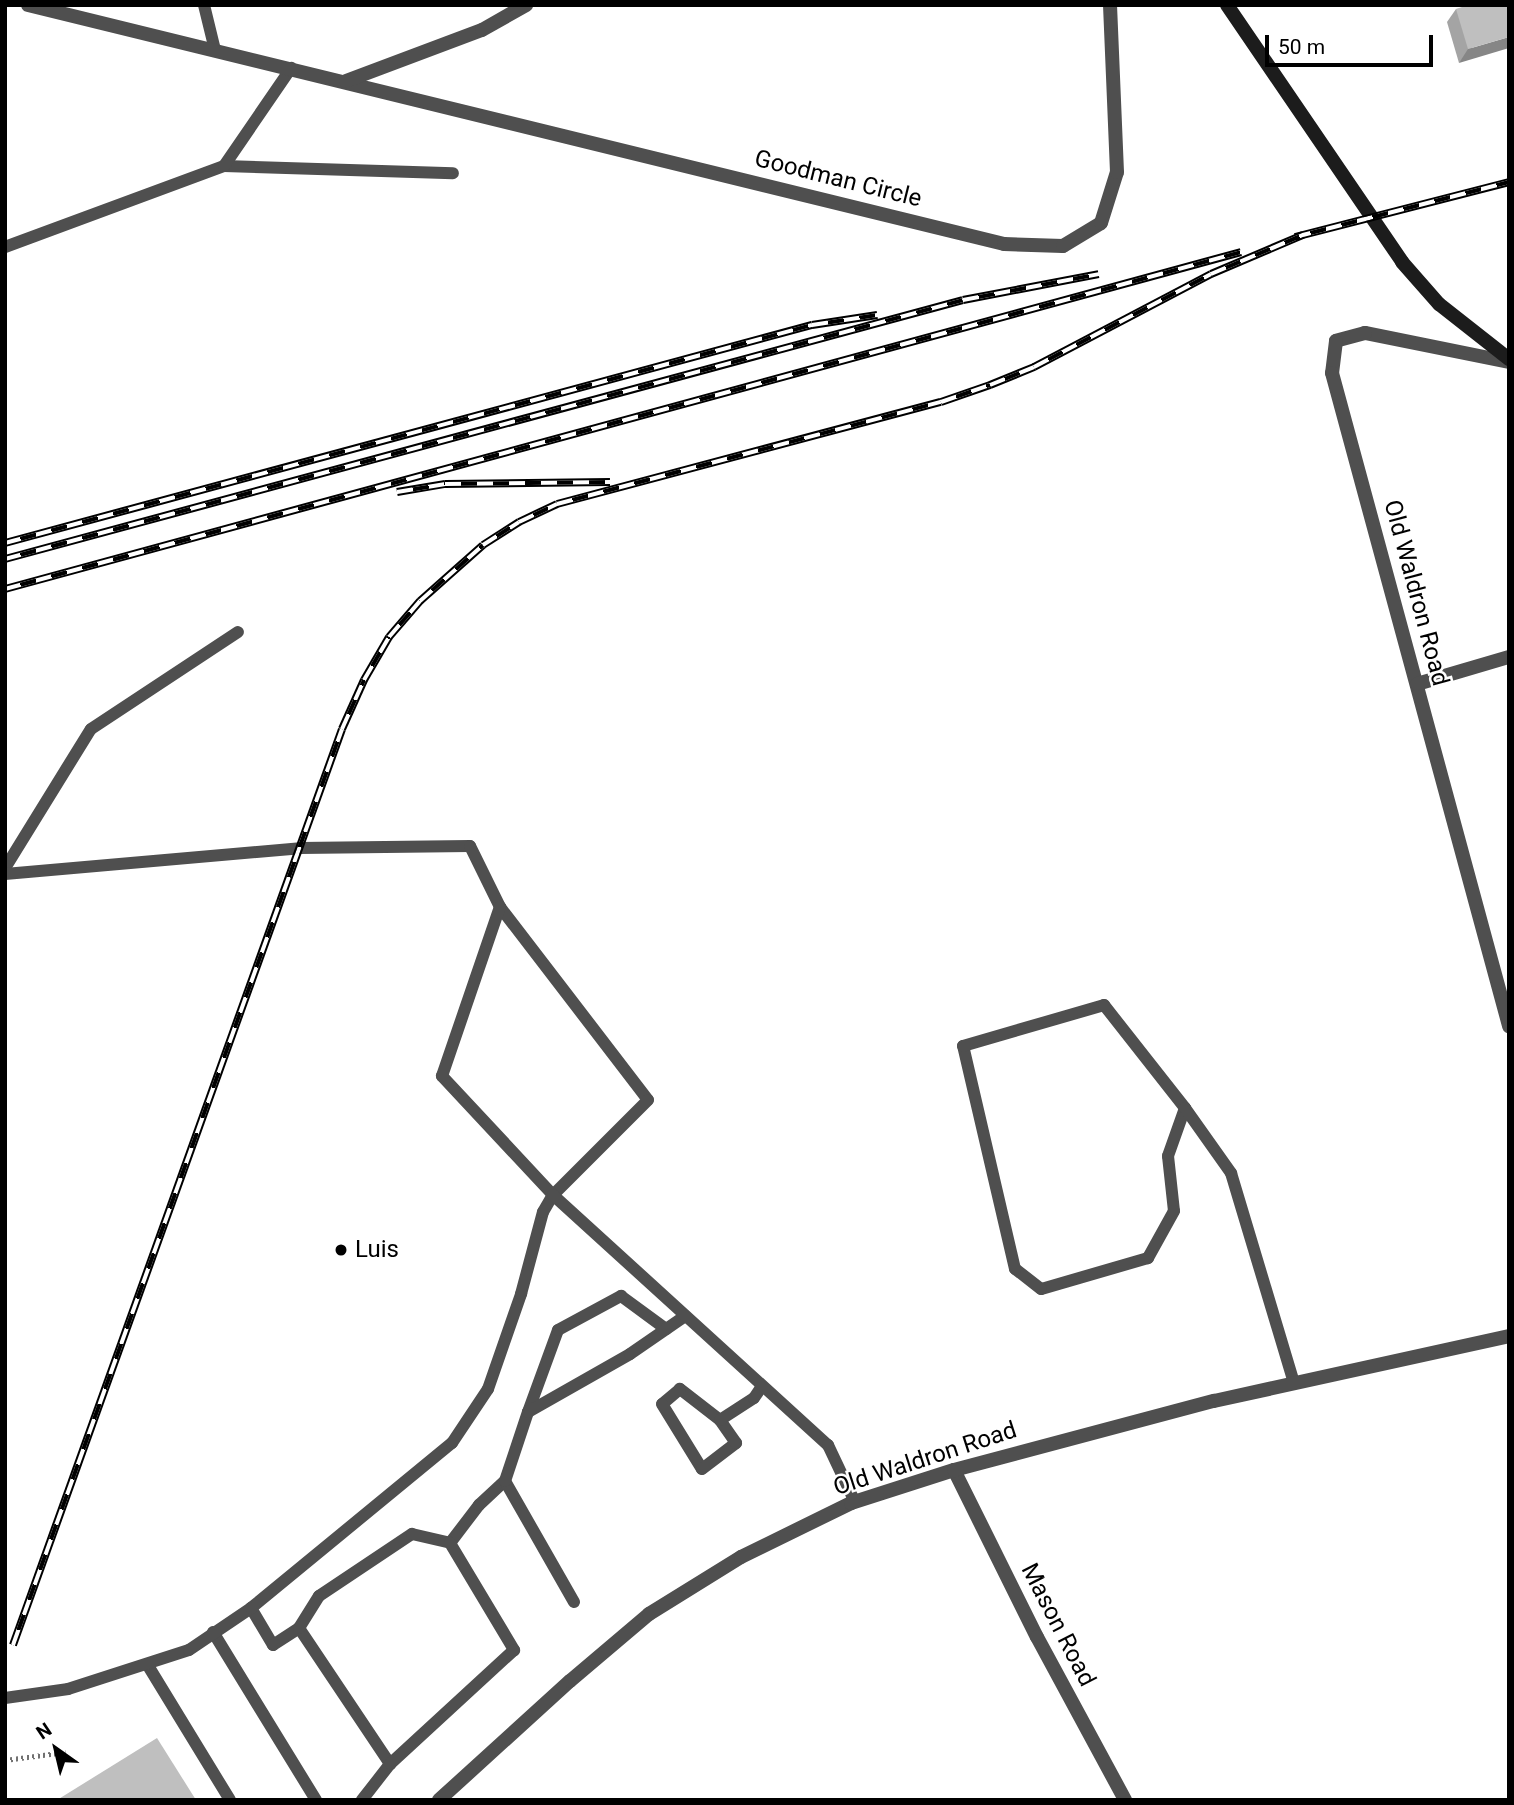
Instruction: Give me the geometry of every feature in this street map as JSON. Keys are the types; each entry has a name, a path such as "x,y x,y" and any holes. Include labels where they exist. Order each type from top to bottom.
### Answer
{"main road":[{"path":"1227,5 1402,262 1439,304 1509,360"}],"street":[{"name":"Goodman Circle","path":"28,5 1004,244 1063,246 1101,223 1117,172 1110,5"},
{"path":"346,81 482,30 526,5"},
{"name":"Old Waldron Road","path":"1509,360 1365,334 1336,341 1332,373 1509,1026"},
{"path":"1417,684 1509,657"},
{"name":"Old Waldron Road","path":"439,1800 570,1681 649,1614 741,1557 855,1502 954,1470 1214,1401 1509,1336"},
{"name":"Mason Road","path":"954,1470 1037,1637 1125,1800"}],"lane":[{"path":"204,5 215,50"},
{"path":"224,166 291,68"},
{"path":"5,247 224,166 453,173"},
{"path":"5,868 91,729 238,632"},
{"path":"5,874 300,848 470,846 500,907 648,1100 553,1195 543,1212 521,1294 488,1390 452,1443 412,1479 251,1608 189,1650 68,1689 5,1698"},
{"path":"500,907 443,1076 553,1195 828,1445 855,1502"},
{"path":"1185,1108 1168,1156 1174,1211 1149,1258 1041,1289 1015,1269 962,1046 1104,1005 1185,1108 1231,1173 1294,1383"},
{"path":"450,1543 479,1505 505,1480 558,1330 621,1296 666,1329"},
{"path":"528,1412 685,1315"},
{"path":"720,1420 754,1398 762,1386"},
{"path":"680,1389 720,1420 736,1443 702,1469 662,1404 680,1389"},
{"path":"505,1480 574,1602"},
{"path":"251,1608 273,1645 299,1628 320,1597 412,1534 450,1543 514,1650 390,1764 362,1800"},
{"path":"299,1628 390,1764"},
{"path":"213,1632 316,1800"},
{"path":"147,1664 230,1800"}],"path":[{"path":"5,1760 65,1752"}],"building":[{"path":"1468,5 1509,5 1509,37 1468,49 1456,9"},
{"path":"157,1738 196,1800 57,1800"}],"railway":[{"path":"1295,237 1509,182"},
{"path":"13,1645 342,729 364,680 389,637 420,601 483,545 519,522 557,504 941,402 990,385 1034,367 1211,274 1303,235"},
{"path":"5,589 1241,252"},
{"path":"5,559 963,300 1099,274"},
{"path":"5,543 812,325 877,315"},
{"path":"397,492 445,484 610,482"}],"place":[{"name":"Luis","path":"341,1250"}]}
